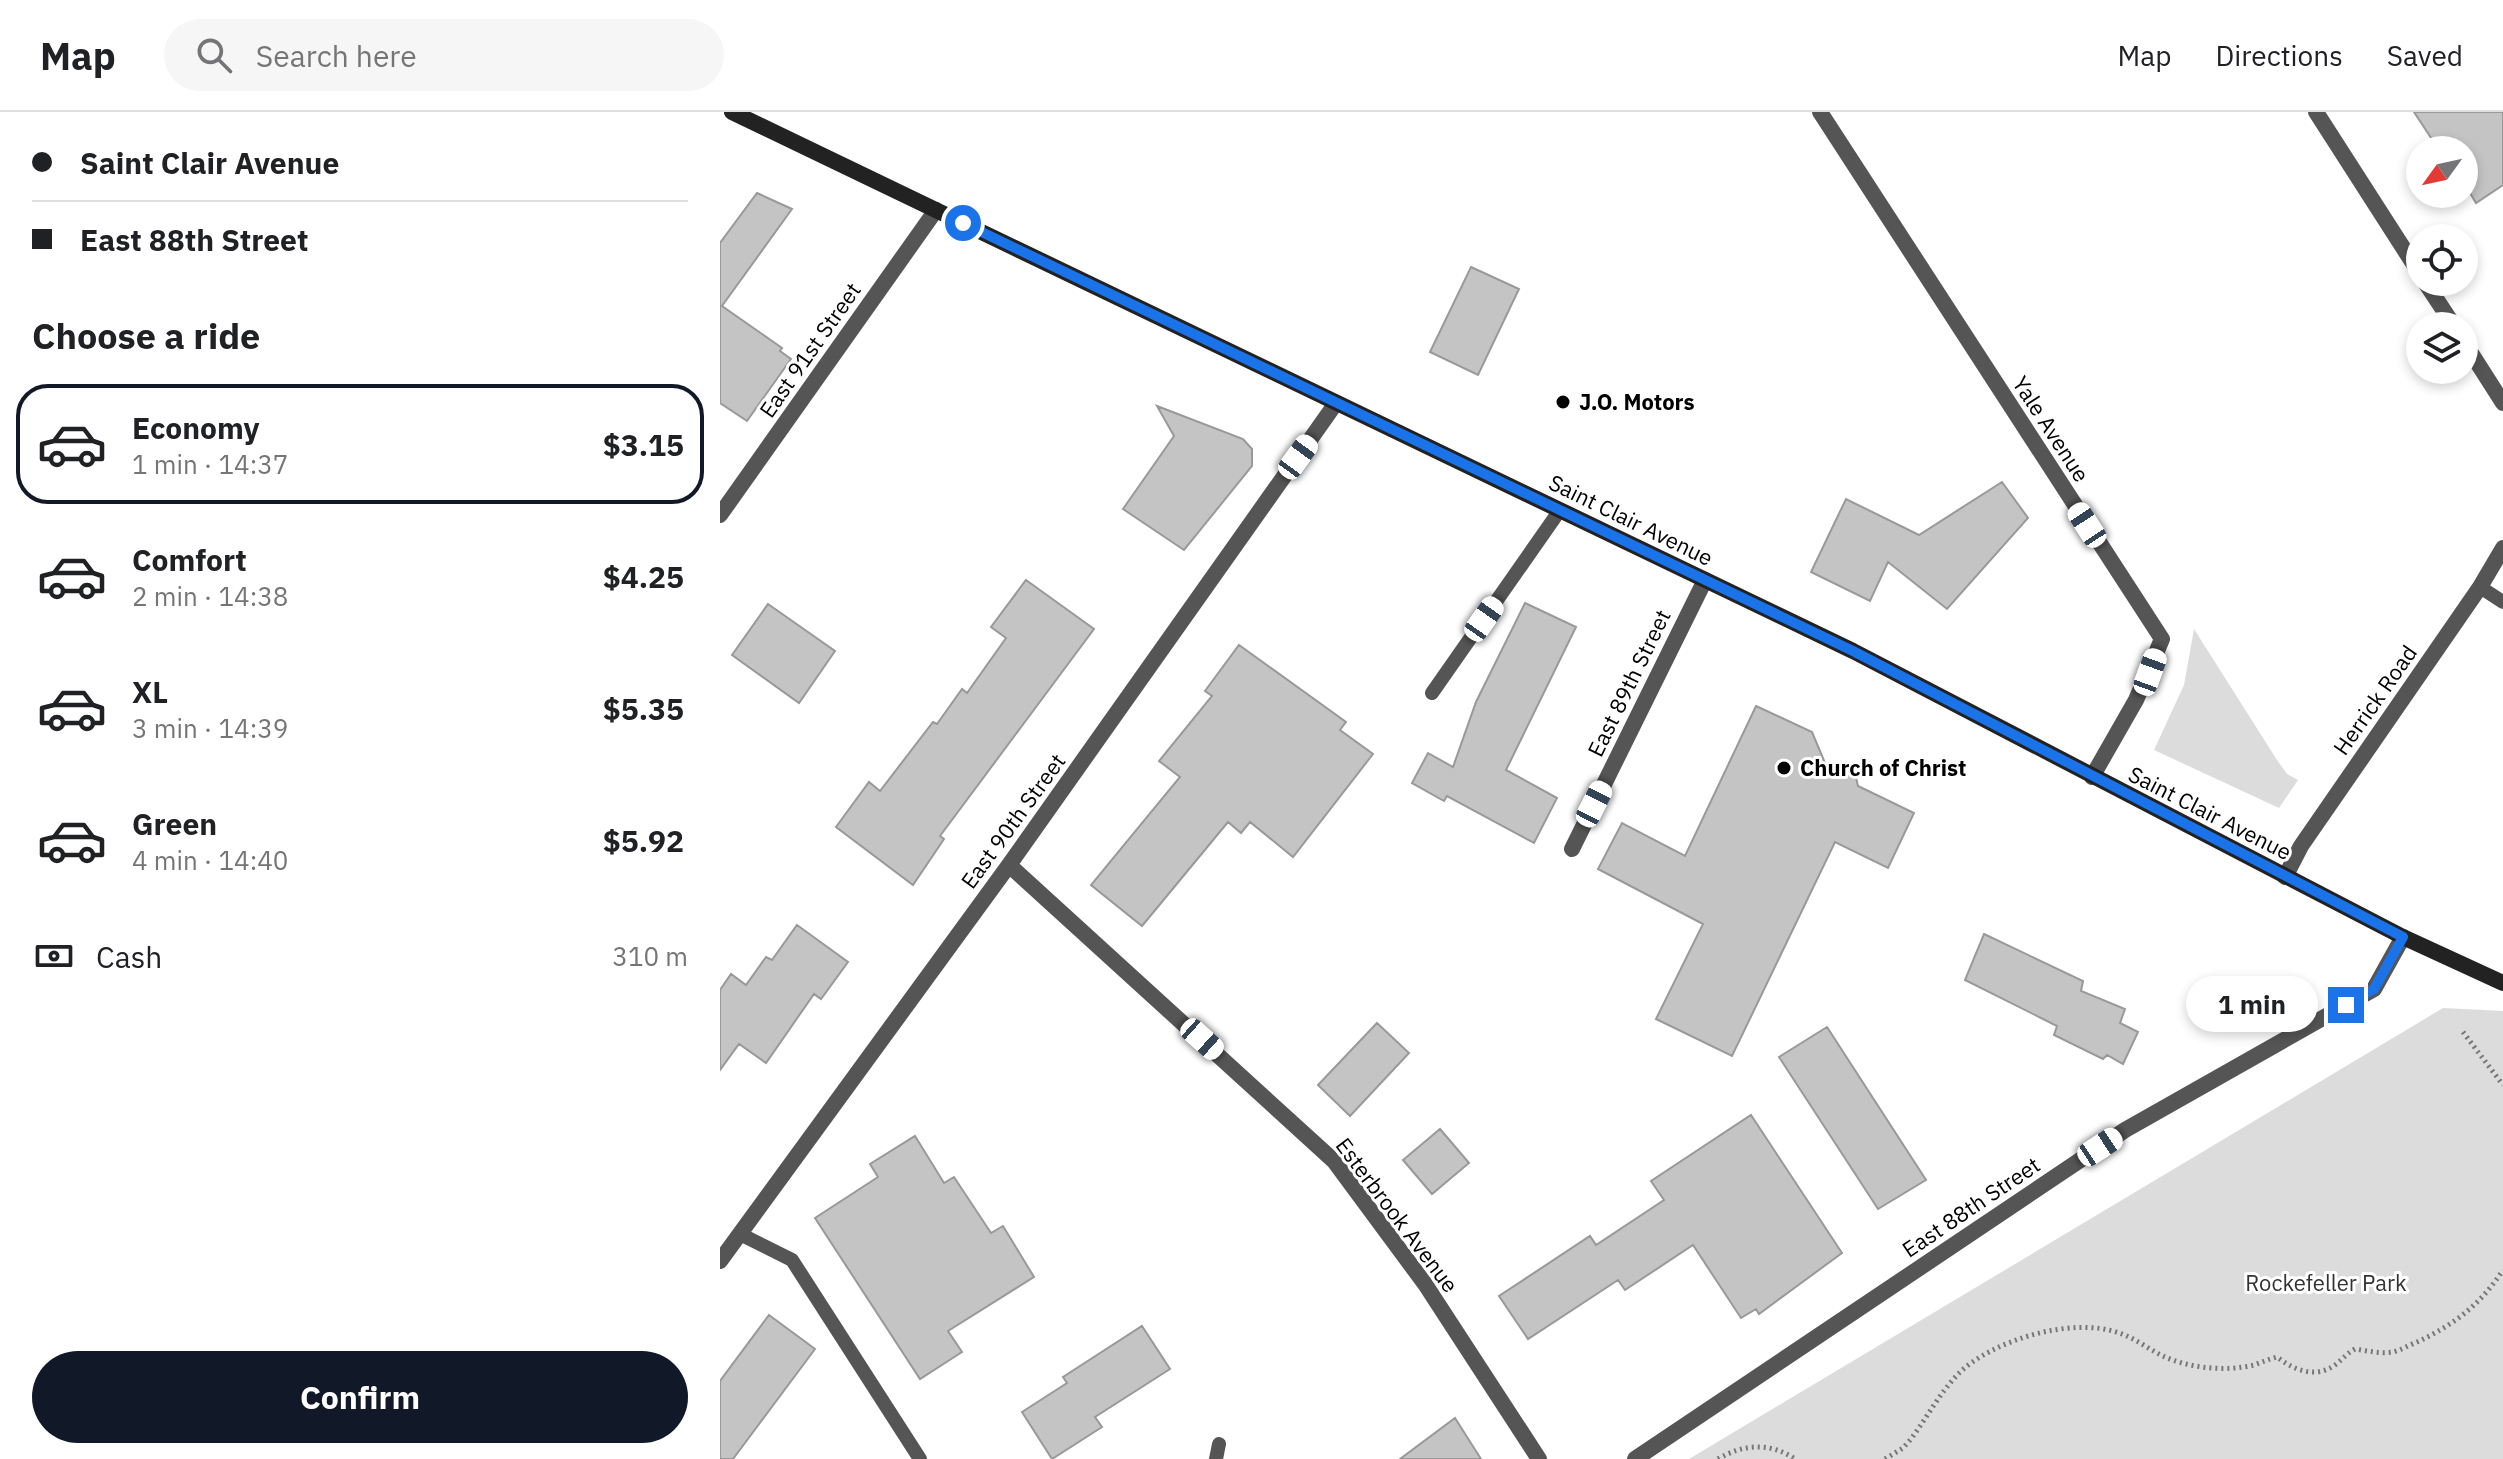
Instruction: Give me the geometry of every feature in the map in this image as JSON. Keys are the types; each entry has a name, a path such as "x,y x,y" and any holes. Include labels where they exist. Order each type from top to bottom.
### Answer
{"main road":[{"name":"Saint Clair Avenue","path":"732,112 1853,651 2285,877 2503,983"}],"street":[{"name":"Yale Avenue","path":"1820,112 2162,639 2136,700 2092,777"},
{"path":"2316,112 2406,252"},
{"name":"East 91st Street","path":"720,515 936,210"},
{"path":"2478,364 2503,403"},
{"name":"East 90th Street","path":"720,1261 1009,865 1336,403"},
{"name":"Herrick Road","path":"2285,877 2301,846 2480,587 2503,548"},
{"name":"East 89th Street","path":"1572,849 1705,580"},
{"name":"Esterbrook Avenue","path":"1009,865 1334,1161 1425,1284 1539,1459"},
{"name":"East 88th Street","path":"1635,1459 2125,1130 2374,989 2403,937"}],"lane":[{"path":"1432,693 1560,510"},
{"path":"2480,587 2503,602"},
{"path":"740,1234 792,1260 920,1459"}],"path":[{"path":"2463,1032 2503,1085"},
{"path":"1885,1459 1911,1439 1959,1373 1976,1358 2013,1341 2051,1331 2106,1329 2166,1358 2199,1366 2236,1368 2277,1357 2290,1367 2313,1373 2337,1364 2355,1349 2395,1351 2430,1336 2469,1312 2503,1270"},
{"path":"1718,1459 1753,1446 1776,1449 1795,1459"}],"green space":[{"path":"2194,629 2277,760 2287,774 2298,780 2279,808 2154,750 2184,685"},
{"name":"Rockefeller Park","path":"2443,1008 2503,1011 2503,1459 1689,1459"}],"building":[{"path":"2414,112 2503,112 2503,185 2478,202 2478,136 2430,136"},
{"path":"757,193 792,209 722,306 782,348 780,351 791,359 747,421 720,403 720,243"},
{"path":"1471,267 1519,289 1478,375 1430,352"},
{"path":"1157,406 1243,439 1252,449 1252,466 1184,550 1123,509 1174,436"},
{"path":"2002,482 2028,518 1947,609 1888,562 1870,601 1811,572 1846,499 1919,535"},
{"path":"1026,580 1094,629 940,836 944,839 913,885 836,827 869,782 880,791 933,722 937,724 962,689 967,693 1006,638 991,627"},
{"path":"1525,603 1576,627 1506,770 1557,798 1534,843 1447,796 1444,801 1412,783 1428,753 1453,767 1476,702"},
{"path":"768,604 835,651 799,703 732,655"},
{"path":"1239,645 1346,722 1340,730 1373,754 1293,857 1250,822 1241,833 1228,822 1142,926 1091,885 1180,777 1159,761 1212,696 1205,691"},
{"path":"1756,706 1812,732 1828,770 1839,766 1843,777 1855,773 1858,786 1914,813 1888,868 1835,842 1732,1056 1656,1019 1703,924 1598,869 1622,823 1685,856"},
{"path":"797,925 848,962 821,999 814,994 766,1063 739,1044 720,1070 720,990 731,974 746,985 766,957 772,960"},
{"path":"1984,934 2083,981 2081,991 2125,1009 2120,1023 2138,1032 2123,1064 2107,1055 2103,1059 2054,1035 2057,1026 1965,980"},
{"path":"1377,1023 1409,1053 1350,1116 1318,1085"},
{"path":"1827,1027 1926,1180 1878,1209 1779,1057"},
{"path":"1751,1115 1842,1253 1759,1314 1756,1309 1741,1318 1693,1245 1625,1290 1618,1280 1528,1339 1499,1296 1590,1236 1596,1245 1664,1200 1651,1181"},
{"path":"1440,1129 1469,1163 1432,1194 1403,1160"},
{"path":"915,1136 944,1183 954,1177 991,1233 1003,1226 1034,1277 948,1331 962,1352 920,1379 815,1218 878,1177 870,1164"},
{"path":"769,1315 815,1349 733,1459 720,1459 720,1381"},
{"path":"1142,1326 1170,1369 1095,1417 1102,1427 1052,1459 1022,1412 1067,1383 1063,1377"},
{"path":"1455,1418 1481,1459 1400,1459"}],"place":[{"name":"J.O. Motors","path":"1563,402"},
{"name":"Church of Christ","path":"1784,768"}],"route":[{"path":"963,223 1853,651 2403,937 2374,989 2346,1005"}]}
